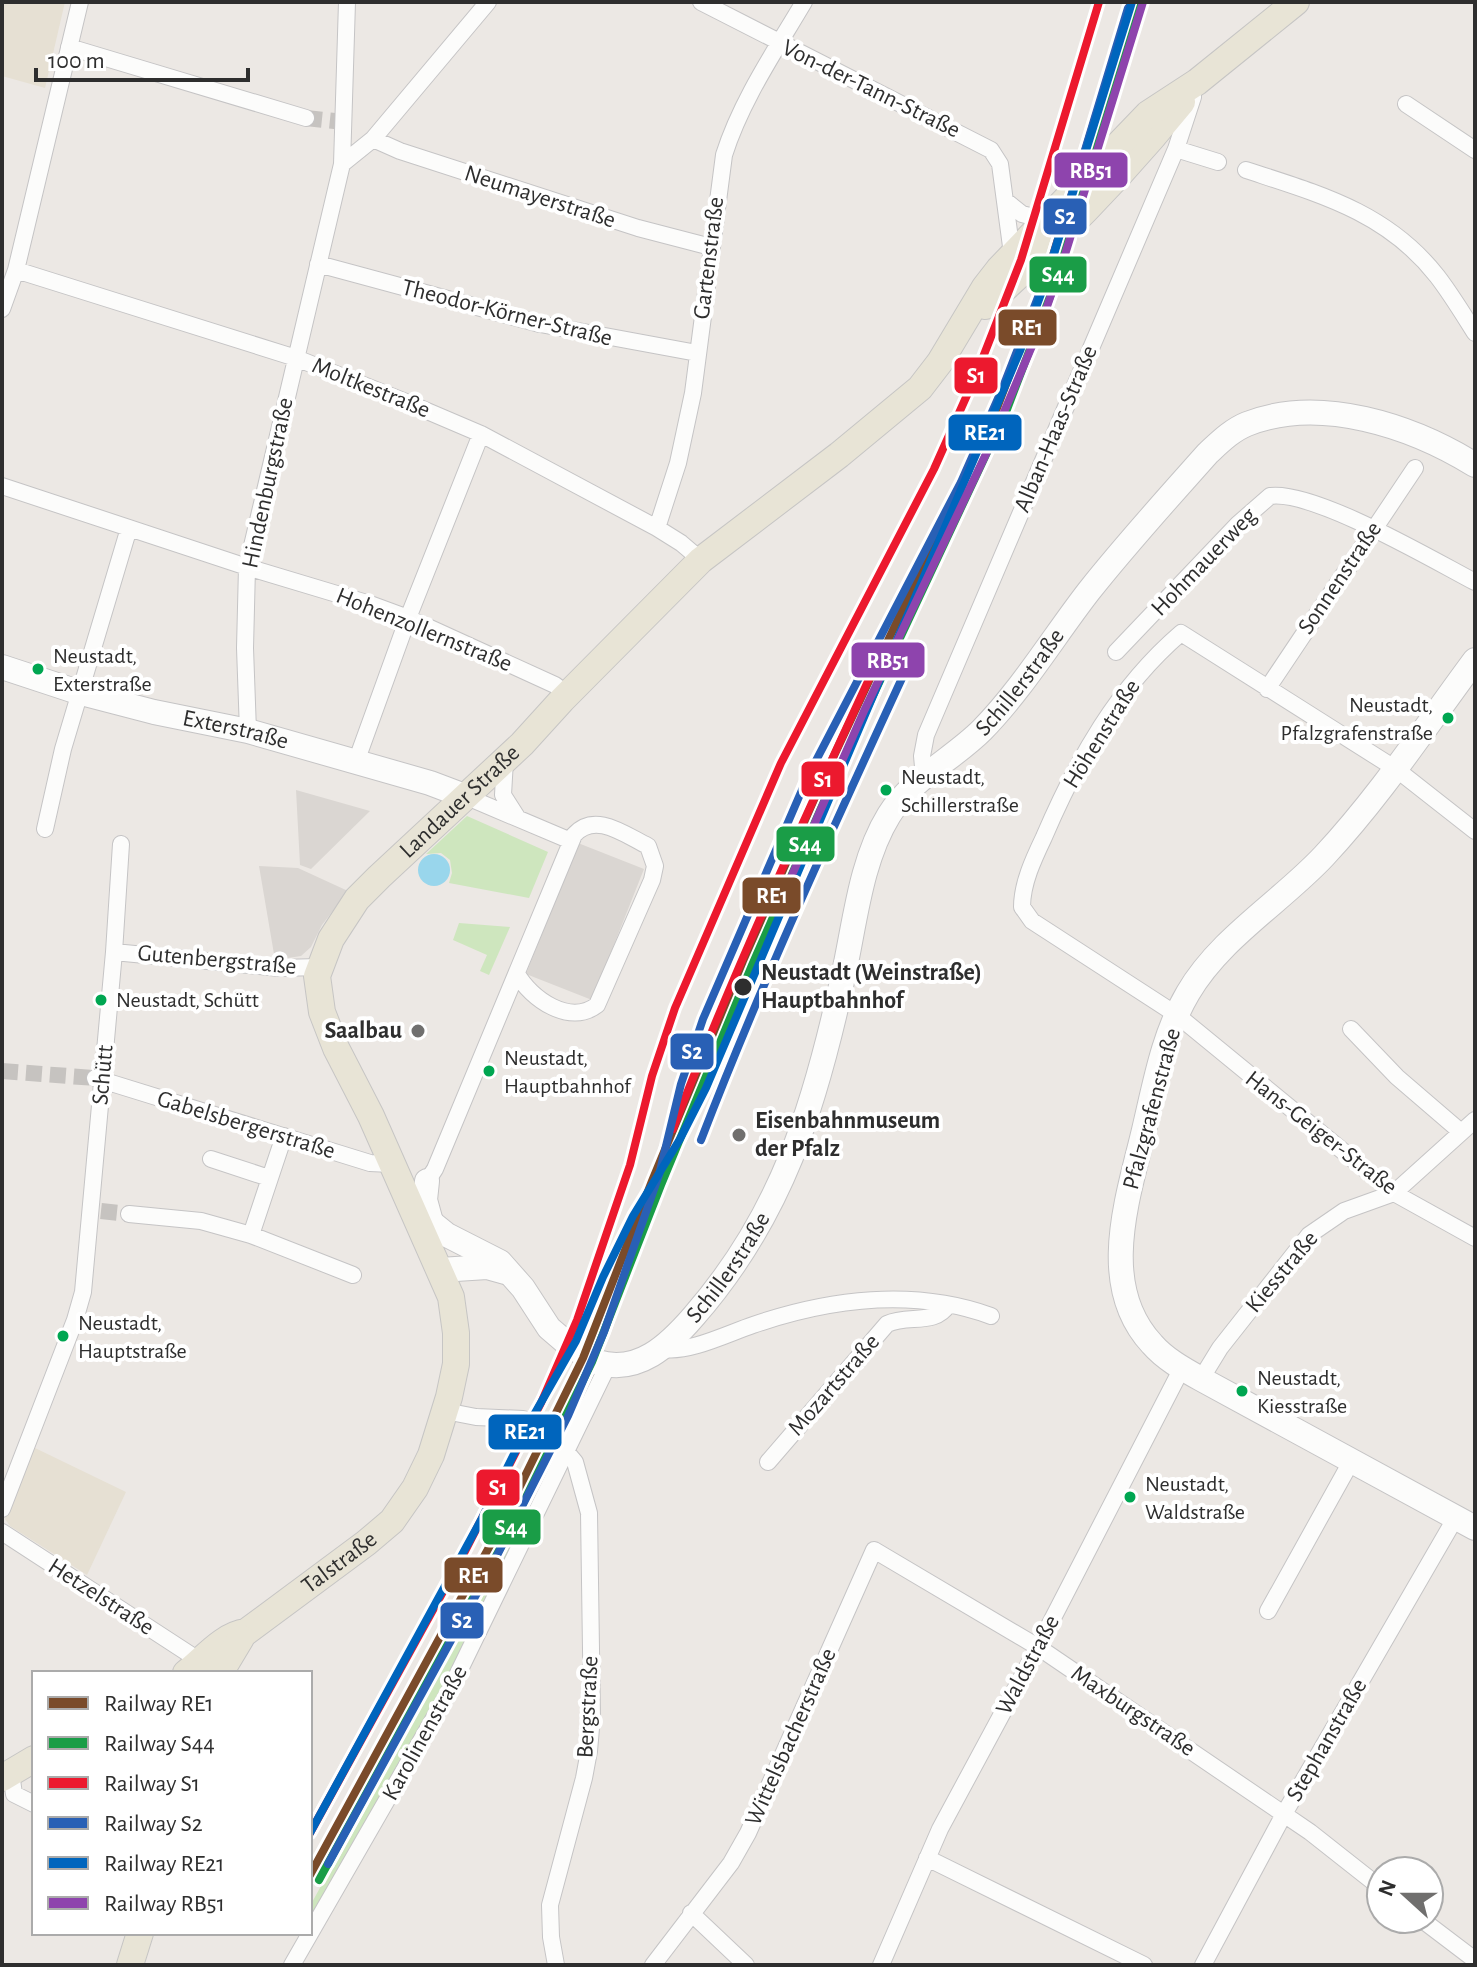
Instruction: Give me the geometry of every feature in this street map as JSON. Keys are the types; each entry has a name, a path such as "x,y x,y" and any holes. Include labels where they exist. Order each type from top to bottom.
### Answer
{"main road":[{"name":"Landauer Straße","path":"445,1411 457,1349 451,1297 421,1214 391,1164 322,1012 317,984 331,939 357,899 467,797 701,560 908,399 930,376 985,287 1012,254 1148,114 1197,82 1296,2"},
{"name":"Landauer Straße","path":"961,327 1027,269 1161,127 1197,82"},
{"name":"Talstraße","path":"204,1670 224,1642 238,1633 246,1632 392,1521 424,1471 445,1411"},
{"path":"130,1965 139,1935"}],"street":[{"path":"2,309 16,270 80,2"},
{"name":"Hindenburgstraße","path":"248,731 245,648 247,567 342,164 347,2"},
{"path":"342,164 373,139 488,2"},
{"name":"Von-der-Tann-Straße","path":"701,2 991,150 1000,164 1012,254"},
{"name":"Gartenstraße","path":"657,528 683,442 719,182 732,130 804,2"},
{"path":"69,47 306,118"},
{"name":"Alban-Haas-Straße","path":"924,777 922,756 926,735 1176,149 1197,82"},
{"path":"1406,104 1475,150"},
{"name":"Neumayerstraße","path":"373,139 400,151 623,223 711,247"},
{"path":"1176,149 1218,162"},
{"path":"1246,170 1330,198 1377,221 1419,255 1437,275 1475,333"},
{"path":"1007,202 1022,214 1045,220"},
{"name":"Theodor-Körner-Straße","path":"318,264 540,324 697,353"},
{"name":"Moltkestraße","path":"16,270 296,358 481,434 657,528 701,560"},
{"name":"Schillerstraße","path":"603,1364 626,1364 664,1349 712,1296 740,1258 769,1209 817,1089 877,837 899,800 983,729 1041,658 1089,591 1208,453 1246,424 1291,415 1346,416 1405,430 1475,465"},
{"path":"356,762 408,618 481,434"},
{"name":"Sonnenstraße","path":"1267,689 1415,468"},
{"name":"Hohenzollernstraße","path":"2,486 408,618 555,685 568,695"},
{"name":"Hohmauerweg","path":"1116,652 1238,524 1270,496 1289,497 1373,528 1475,582"},
{"path":"45,829 63,749 129,528"},
{"name":"Höhenstraße","path":"1177,1015 1032,921 1022,907 1024,888 1055,810 1112,709 1144,668 1181,633 1396,769"},
{"name":"Pfalzgrafenstraße","path":"1466,1522 1191,1374 1157,1350 1144,1335 1128,1302 1120,1261 1121,1237 1131,1185 1158,1068 1188,993 1211,961 1326,855 1396,769 1475,660"},
{"name":"Exterstraße","path":"2,667 81,693 154,712 248,731 430,783 467,797"},
{"path":"505,759 503,795 518,818"},
{"path":"1396,769 1475,831"},
{"path":"467,797 571,841"},
{"path":"517,974 536,999 572,1013 586,1012 601,1000 654,873 654,859 648,846 595,824 583,827 571,841 435,1169 427,1181 421,1214 465,1246 500,1262 549,1328 570,1346 603,1364"},
{"name":"Schütt","path":"2,1509 80,1306 96,1211 98,1079 114,952 121,844"},
{"name":"Gutenbergstraße","path":"114,952 279,968 320,967"},
{"name":"Hans-Geiger-Straße","path":"1177,1015 1394,1193 1475,1238"},
{"path":"1351,1029 1397,1077 1461,1132"},
{"name":"Gabelsbergerstraße","path":"98,1079 370,1163 391,1164"},
{"name":"Kiesstraße","path":"1191,1374 1220,1348 1309,1235 1344,1211 1394,1193 1475,1120"},
{"path":"251,1235 284,1136"},
{"path":"211,1159 269,1178"},
{"path":"129,1214 201,1221 251,1235 353,1275"},
{"path":"440,1270 451,1254 465,1246"},
{"path":"440,1270 487,1267 514,1277"},
{"path":"664,1349 685,1348 815,1306 875,1300 948,1305 991,1316"},
{"name":"Mozartstraße","path":"768,1462 887,1324 905,1318 934,1318 948,1305"},
{"name":"Karolinenstraße","path":"312,1930 449,1692 603,1364"},
{"name":"Waldstraße","path":"881,1965 927,1858 1038,1647 1191,1374"},
{"path":"445,1411 476,1417 523,1419"},
{"name":"Bergstraße","path":"556,1965 550,1905 584,1778 592,1717 589,1513 575,1462 565,1450"},
{"path":"1268,1611 1352,1460"},
{"name":"Stephanstraße","path":"1203,1965 1284,1814 1466,1522"},
{"name":"Hetzelstraße","path":"2,1532 204,1670"},
{"name":"Maxburgstraße","path":"874,1550 1038,1647 1284,1814 1365,1876"},
{"name":"Wittelsbacherstraße","path":"653,1965 721,1877 748,1833 874,1550"},
{"path":"16,1770 14,1794 32,1803"},
{"path":"927,1858 1144,1965"},
{"path":"691,1913 746,1965"},
{"name":"Karolinenstraße","path":"292,1965 309,1935"},
{"path":"1442,1935 1475,1960"}],"shaded area":[{"path":"2,2 65,2 45,88 2,76"},
{"path":"296,790 370,811 311,869 300,865"},
{"path":"578,843 644,869 592,1000 526,974"},
{"path":"259,866 298,868 348,891 322,925 311,947 301,956 275,960"},
{"path":"33,1447 126,1492 87,1575 10,1526 5,1519"}],"green space":[{"path":"467,816 548,852 529,898 449,883 452,873 450,860 441,853 426,854"},
{"path":"459,923 510,927 489,975 480,971 487,955 453,940"},
{"path":"547,1464 551,1466 443,1690 312,1919 312,1902 472,1611"}],"water":[{"path":"434,854 446,858 450,870 446,882 434,886 422,882 418,870 422,858"}],"tunnel":[{"path":"306,118 344,122"},
{"path":"2,1071 95,1078"},
{"path":"101,1211 129,1214"}],"railway":[{"path":"583,1358 616,1243"}],"rail line":[{"name":"S1","path":"312,1829 460,1561 541,1403 577,1320 630,1165 652,1076 675,1008 781,763 934,469 976,375 1021,260 1099,2"},
{"name":"RE1","path":"312,1871 499,1529 583,1358 743,961 824,777 997,408 1046,278 1131,2"},
{"name":"RE21","path":"312,1829 576,1341 633,1216 680,1139 706,1088 1020,351 1045,283 1132,2"},
{"name":"RB51","path":"792,875 864,711 987,452 1038,332 1143,2"},
{"name":"S44","path":"319,1880 508,1534 592,1362 752,965 833,781 1006,412 1056,281 1141,5"},
{"name":"S2","path":"328,1864 487,1575 568,1416 604,1332 659,1175 681,1084 703,1019 808,776 961,482 1003,387 1049,269 1128,8"},
{"name":"S1","path":"673,1129 747,948 882,651"},
{"name":"S2","path":"701,1140 775,960 909,663"}],"place":[{"name":"Neustadt, Exterstraße","path":"38,669"},
{"name":"Neustadt, Pfalzgrafenstraße","path":"1448,718"},
{"name":"Neustadt, Schillerstraße","path":"886,790"},
{"name":"Neustadt (Weinstraße) Hauptbahnhof","path":"743,987"},
{"name":"Neustadt, Schütt","path":"101,1000"},
{"name":"Saalbau","path":"418,1031"},
{"name":"Neustadt, Hauptbahnhof","path":"489,1071"},
{"name":"Eisenbahnmuseum der Pfalz","path":"739,1135"},
{"name":"Neustadt, Hauptstraße","path":"63,1336"},
{"name":"Neustadt, Kiesstraße","path":"1242,1391"},
{"name":"Neustadt, Waldstraße","path":"1130,1497"}]}
